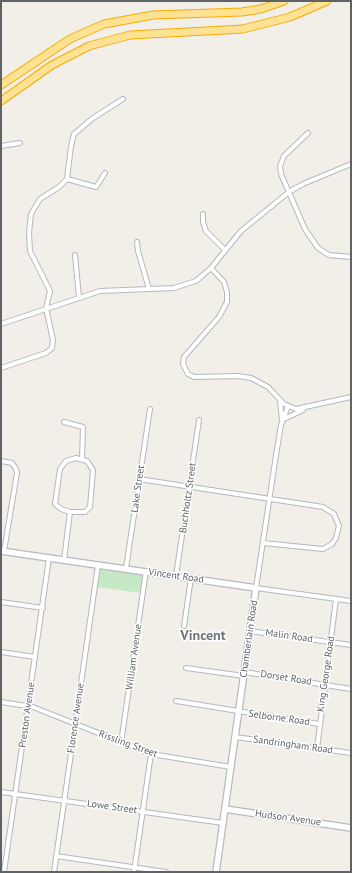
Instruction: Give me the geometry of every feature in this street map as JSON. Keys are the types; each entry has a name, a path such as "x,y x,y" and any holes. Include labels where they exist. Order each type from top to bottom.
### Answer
{"highway":[{"path":"1,85 70,39 104,24 153,15 242,12 260,9 284,1"},
{"path":"1,101 52,65 89,46 108,40 143,34 243,29 290,17 327,1"}],"street":[{"path":"1,368 46,353 52,348 53,340 46,308 50,291 30,251 30,220 36,204 59,187 67,179 71,142 74,134 92,118 123,99"},
{"path":"308,133 292,147 282,160 281,174 305,229 318,248 329,255 351,258"},
{"path":"1,146 20,143"},
{"path":"1,324 100,291 183,286 196,281 211,268 239,233 289,192 303,184 351,164"},
{"path":"67,179 96,187 105,173"},
{"path":"203,214 203,222 206,231 225,250"},
{"path":"137,242 138,251 149,289"},
{"path":"75,255 79,297"},
{"path":"211,268 224,282 227,292 227,302 219,317 186,353 183,361 184,369 188,374 194,377 238,376 252,378 263,384 288,406 296,409 351,397"},
{"path":"279,399 283,421 306,408"},
{"name":"Chamberlain Road","path":"216,872 269,498 283,421 288,406"},
{"name":"Lake Street","path":"126,568 150,409"},
{"name":"Buchholtz Street","path":"176,576 199,420"},
{"path":"64,422 83,427 82,459"},
{"path":"70,459 82,459 91,465 93,470 90,507 85,512 70,512 61,509 55,504 58,473 66,461 70,459"},
{"path":"1,461 15,465 17,473 2,551"},
{"path":"139,479 269,498 329,509 337,520 338,532 332,544 318,550 263,543"},
{"path":"64,560 70,512"},
{"name":"Vincent Road","path":"2,551 351,601"},
{"name":"Preston Avenue","path":"4,872 49,558"},
{"name":"Florence Avenue","path":"54,872 98,565"},
{"name":"William Avenue","path":"122,743 146,571"},
{"path":"184,626 191,578"},
{"name":"King George Road","path":"317,748 336,599"},
{"path":"1,602 43,608"},
{"name":"Malin Road","path":"250,631 351,645"},
{"path":"1,652 35,657"},
{"name":"Dorset Road","path":"186,668 244,674 351,689"},
{"name":"Selborne Road","path":"176,701 319,724"},
{"name":"Rissling Street","path":"1,702 28,706 151,754 231,767"},
{"name":"Sandringham Road","path":"236,737 351,754"},
{"path":"135,870 151,754"},
{"name":"Lowe Street","path":"1,792 223,823"},
{"name":"Hudson Avenue","path":"225,809 351,828"},
{"path":"56,856 135,870 166,872"}],"green space":[{"path":"99,569 141,574 143,578 141,593 97,587"}],"district":[{"name":"Vincent","path":"203,636"}]}
